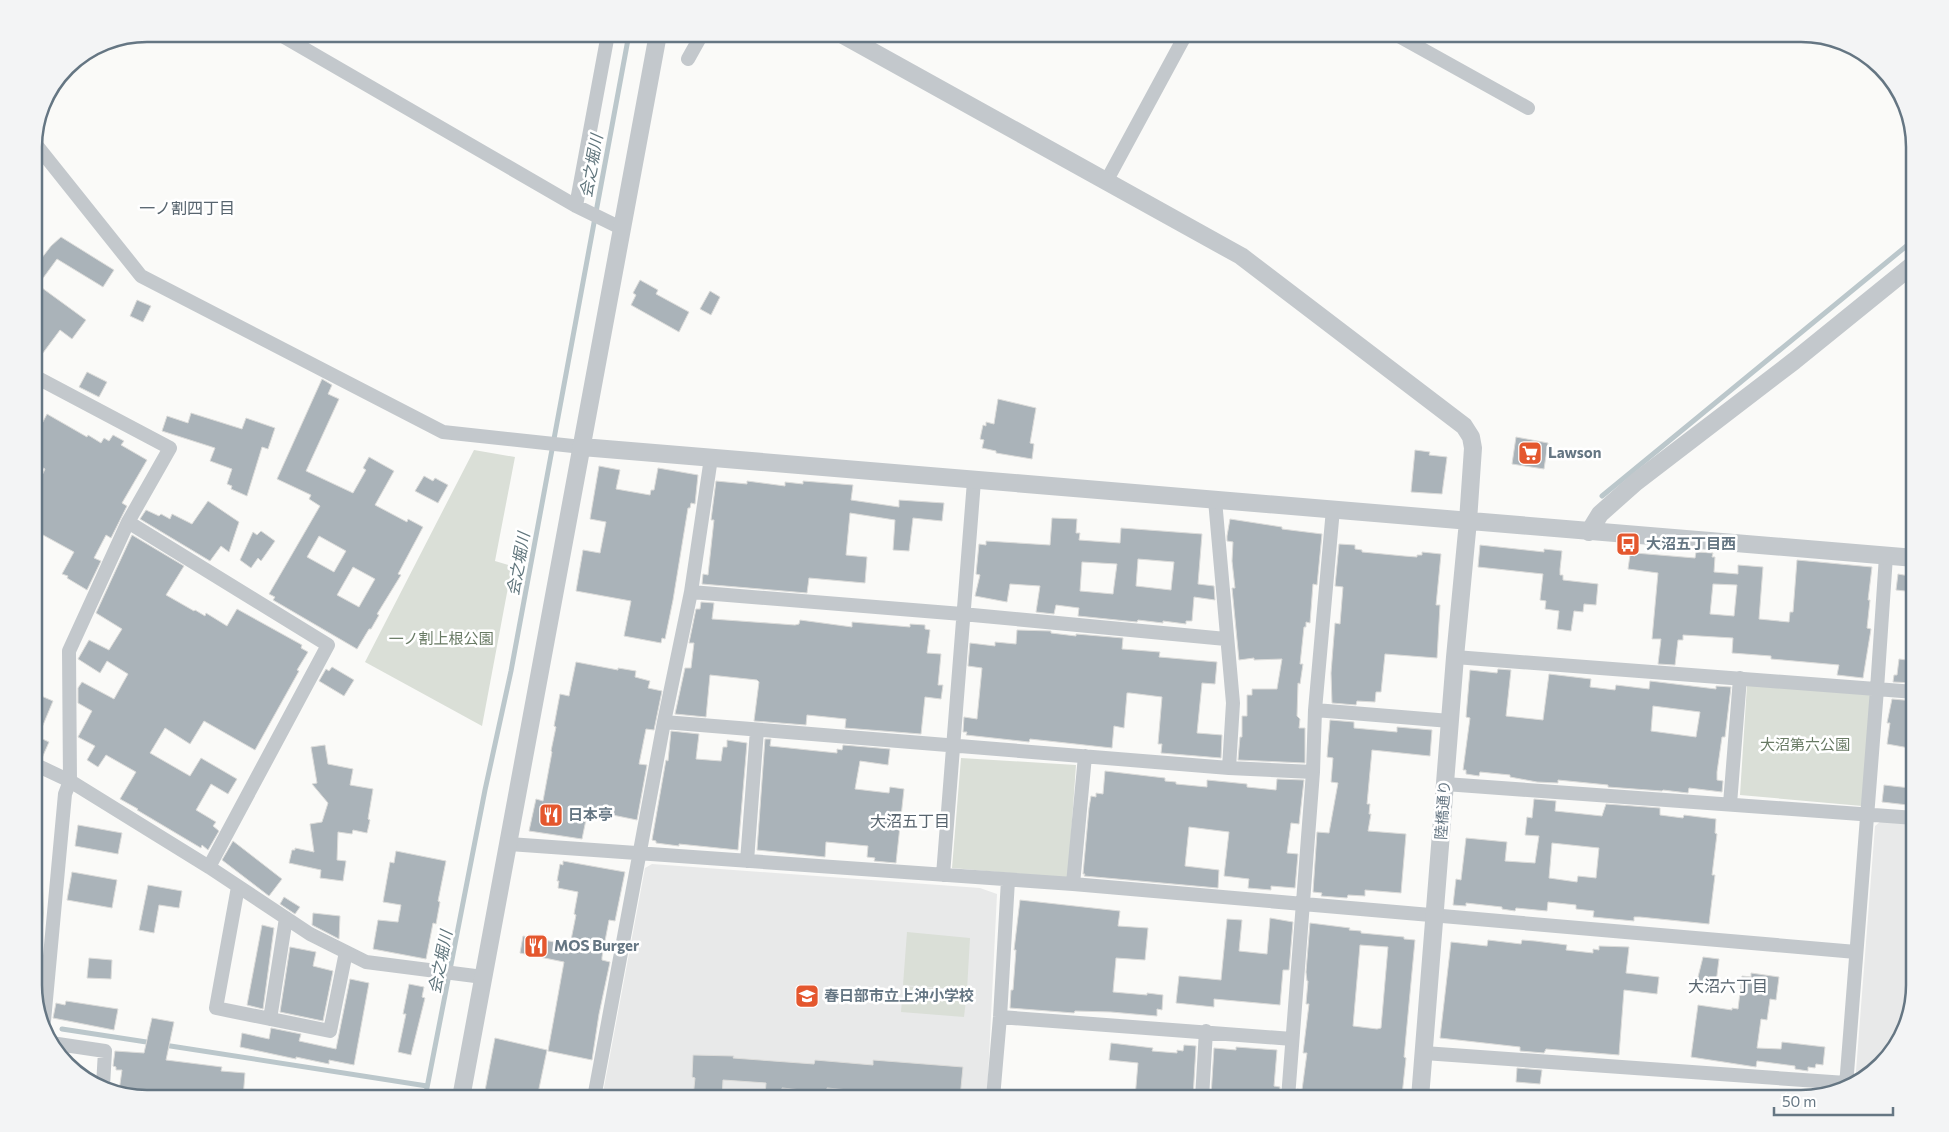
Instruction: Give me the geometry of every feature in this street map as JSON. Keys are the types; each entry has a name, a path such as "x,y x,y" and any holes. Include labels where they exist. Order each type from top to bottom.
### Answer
{"street":[{"path":"293,42 576,206 622,228"},
{"path":"576,206 607,42"},
{"path":"462,1090 475,976 509,844 657,42"},
{"path":"688,59 698,42"},
{"name":"陸橋通り","path":"856,42 1241,256 1464,426 1470,437 1472,448 1468,521 1455,657 1421,1090"},
{"path":"1107,180 1182,42"},
{"path":"1409,42 1528,108"},
{"path":"43,153 141,276 443,432 582,447 974,481 1906,557"},
{"path":"1589,532 1600,514 1636,482 1794,361 1906,270"},
{"path":"43,381 170,448 128,522 69,651 70,781 65,794 45,1006"},
{"path":"595,1090 690,592 711,458"},
{"path":"943,875 962,614 974,481"},
{"path":"1215,500 1226,639 1234,703 1229,768"},
{"path":"1289,1090 1316,710 1333,509"},
{"path":"128,522 328,645 209,867"},
{"path":"1846,1079 1866,814 1878,689 1886,556"},
{"path":"690,592 962,614 1226,639"},
{"path":"1455,657 1906,691"},
{"path":"1730,804 1740,678"},
{"path":"1316,710 1450,721"},
{"path":"664,722 1229,768 1313,772"},
{"path":"748,861 757,730"},
{"path":"1073,884 1085,756"},
{"path":"43,768 70,781 209,867 310,934 366,962 475,976"},
{"path":"1445,784 1906,817"},
{"path":"509,844 1073,884 1856,952"},
{"path":"994,1090 1008,880"},
{"path":"238,887 216,1008 330,1031 346,952"},
{"path":"270,1019 286,918"},
{"path":"1000,1017 1206,1031 1292,1039"},
{"path":"1202,1090 1206,1031"},
{"path":"61,1045 105,1051 103,1079"},
{"path":"1424,1053 1835,1084"}],"shaded area":[{"path":"1881,821 1906,823 1906,998 1899,1025 1885,1049 1866,1068 1856,1074 1875,826"},
{"name":"春日部市立上沖小学校","path":"652,864 980,888 997,894 987,1090 603,1090 645,868"}],"green space":[{"name":"一ノ割上根公園","path":"474,450 515,457 495,561 512,566 482,726 365,662"},
{"name":"大沼第六公園","path":"1747,685 1871,695 1862,806 1740,795"},
{"path":"961,758 1076,765 1068,878 952,868"},
{"path":"43,887 44,913 43,926"},
{"path":"907,932 970,938 967,990 903,985"},
{"path":"903,986 967,991 964,1017 901,1012"}],"building":[{"path":"61,237 114,270 103,287 57,259 43,278 43,256"},
{"path":"640,280 658,290 656,294 689,312 679,332 631,305 636,295 633,293"},
{"path":"43,289 86,320 72,339 60,330 43,353"},
{"path":"710,291 720,297 711,315 700,309"},
{"path":"137,300 151,306 143,322 130,316"},
{"path":"87,372 107,382 99,397 79,387"},
{"path":"322,379 332,385 328,394 339,399 306,471 353,493 366,470 363,468 369,457 394,471 375,505 407,522 408,519 423,527 398,574 401,575 377,614 379,615 371,629 369,629 357,649 273,600 275,597 269,594 320,506 309,499 311,495 277,479","holes":["319,536 346,551 334,572 307,557","353,567 375,579 359,607 337,595"]},
{"path":"998,399 1036,408 1030,443 1034,444 1032,459 996,453 996,451 982,448 984,440 980,439 983,425 986,426 986,422 994,424"},
{"path":"191,413 242,429 246,418 275,428 268,449 262,447 247,496 231,489 232,486 227,484 232,469 210,461 215,448 162,431 167,416 188,423"},
{"path":"47,414 101,443 104,438 109,441 113,435 124,441 121,445 147,460 122,503 127,506 111,538 106,535 94,558 101,561 87,590 67,578 68,576 62,574 74,552 43,535 43,473 45,469 43,468 43,422"},
{"name":"Lawson","path":"1516,437 1548,443 1544,469 1512,464"},
{"path":"1415,450 1430,452 1429,455 1447,457 1442,494 1411,492"},
{"path":"599,466 620,470 616,489 650,495 651,490 654,490 658,468 698,475 695,504 691,503 690,508 688,508 673,600 665,639 662,638 661,643 624,636 631,601 576,591 583,550 600,553 606,522 590,519"},
{"path":"424,476 433,481 435,478 448,485 438,503 415,491"},
{"path":"716,481 747,484 747,481 785,486 785,482 803,484 803,481 853,485 851,500 899,507 899,500 944,503 942,521 913,518 909,551 893,550 895,520 850,513 846,555 867,557 865,583 809,578 807,593 702,584 703,574 708,575 714,520 711,520"},
{"path":"208,501 239,522 229,552 221,546 210,561 140,519 146,510 159,516 161,514 170,519 172,514 192,524"},
{"path":"1052,518 1077,519 1076,533 1080,533 1079,540 1120,543 1121,528 1202,534 1198,584 1214,586 1215,600 1194,597 1192,621 1186,621 1186,624 1163,621 1163,623 1138,620 1137,622 1078,616 1079,608 1056,605 1054,614 1036,612 1040,586 1010,584 1007,602 975,596 980,575 976,574 979,544 986,545 986,541 1050,545","holes":["1138,559 1174,562 1171,590 1136,586","1082,562 1117,564 1113,594 1080,591"]},
{"path":"1230,519 1282,527 1282,529 1322,534 1317,585 1313,584 1310,623 1306,622 1306,627 1304,627 1300,664 1303,664 1300,684 1298,683 1297,716 1300,719 1299,728 1305,728 1305,763 1238,760 1240,737 1242,737 1242,716 1247,716 1247,695 1252,695 1252,689 1277,689 1282,659 1254,660 1254,658 1239,660 1232,588 1235,588 1232,561 1233,542 1227,541"},
{"path":"261,531 275,541 261,561 258,558 251,568 240,560 253,532 257,535"},
{"path":"132,535 184,566 166,595 205,616 206,613 227,626 237,609 302,645 301,648 308,652 255,750 204,721 190,744 165,728 150,753 190,776 201,758 237,779 228,794 211,784 196,810 216,822 213,826 219,831 208,850 202,845 201,848 120,799 136,772 106,755 98,767 87,760 95,746 78,737 92,711 78,703 78,688 82,682 114,699 128,674 107,661 100,673 78,659 89,640 109,650 122,629 96,613"},
{"path":"1339,544 1355,545 1355,549 1362,550 1362,552 1417,557 1417,555 1422,555 1422,552 1441,554 1436,605 1440,605 1437,658 1385,654 1381,692 1376,692 1375,702 1357,701 1356,705 1332,703 1331,673 1335,623 1340,624 1343,587 1335,586"},
{"path":"1480,545 1544,552 1544,549 1562,551 1560,575 1563,575 1563,580 1598,584 1596,605 1584,604 1583,612 1574,611 1571,631 1557,629 1559,611 1545,609 1546,601 1540,600 1543,574 1478,567"},
{"path":"1696,552 1713,553 1712,557 1715,557 1714,572 1738,574 1738,565 1763,567 1759,619 1789,622 1790,612 1793,612 1797,560 1872,567 1867,628 1871,629 1863,678 1837,675 1839,665 1771,659 1771,656 1732,653 1733,638 1683,635 1683,640 1678,640 1675,665 1658,664 1661,639 1652,639 1658,573 1628,569 1630,555 1635,556 1635,553 1695,558","holes":["1713,584 1737,585 1734,616 1710,614"]},
{"path":"1898,574 1906,575 1906,591 1896,590"},
{"path":"701,602 714,603 712,619 795,625 799,624 800,620 852,627 852,622 910,627 910,624 925,625 925,629 930,630 927,653 941,654 938,685 943,685 941,699 925,697 921,734 845,728 846,719 807,715 806,725 754,721 759,682 757,680 710,675 706,717 675,714 685,668 691,668 694,643 689,643 696,609 700,609"},
{"path":"1017,630 1051,631 1051,633 1076,636 1076,634 1123,638 1122,649 1160,652 1159,657 1217,662 1215,684 1202,683 1197,733 1222,735 1221,758 1161,753 1162,744 1158,744 1162,697 1130,693 1127,693 1124,728 1114,726 1112,748 1030,739 1029,742 966,735 967,732 963,732 964,717 977,719 982,668 968,666 970,643 995,646 995,642 1016,644"},
{"path":"1899,659 1906,660 1906,683 1893,682 1894,675 1897,675"},
{"path":"576,662 618,670 618,668 636,671 635,677 650,681 648,688 662,691 654,730 646,729 639,764 647,765 637,820 588,810 582,839 529,831 536,799 543,801 560,694 569,696"},
{"path":"332,667 354,680 344,696 319,681 326,669 329,671"},
{"path":"1498,669 1511,670 1506,716 1543,720 1549,674 1591,679 1590,687 1615,690 1616,685 1649,689 1650,681 1716,689 1716,686 1731,687 1725,737 1722,737 1717,772 1717,780 1723,781 1722,792 1689,788 1688,793 1608,787 1608,785 1558,780 1558,783 1537,782 1510,777 1510,775 1480,772 1479,776 1466,774 1466,770 1463,770 1470,718 1466,717 1470,670 1497,673","holes":["1653,706 1700,712 1696,737 1651,731"]},
{"path":"43,697 53,701 43,725"},
{"path":"1892,699 1906,700 1906,747 1887,744 1890,723 1887,723"},
{"path":"1330,720 1354,722 1354,728 1397,732 1397,727 1432,730 1430,756 1372,750 1367,804 1370,804 1369,814 1371,814 1368,831 1406,834 1401,893 1365,890 1365,896 1348,895 1347,898 1321,896 1322,893 1313,892 1317,832 1329,833 1338,783 1331,782 1333,758 1327,757"},
{"path":"671,731 699,734 696,759 721,761 723,747 727,747 727,740 747,743 738,850 679,844 679,846 656,843 656,841 652,840 666,760 668,761"},
{"path":"43,739 49,742 43,756"},
{"path":"765,739 771,739 770,746 837,753 837,749 842,750 843,745 890,749 888,765 860,761 855,789 889,793 890,787 904,789 896,863 874,861 875,858 867,857 868,846 826,842 825,857 757,850"},
{"path":"325,745 328,764 353,769 350,785 373,789 367,833 353,830 352,834 338,832 337,860 346,861 343,881 320,878 321,870 289,863 292,850 295,850 295,848 314,852 310,824 322,822 328,803 312,784 317,783 311,747"},
{"path":"1105,771 1165,778 1165,781 1176,782 1176,784 1207,787 1207,780 1247,784 1247,787 1276,790 1277,779 1304,780 1299,824 1291,823 1287,853 1298,854 1295,888 1271,886 1271,890 1248,888 1249,879 1224,876 1229,832 1189,827 1185,866 1219,870 1218,888 1084,876 1091,796 1096,797 1096,793 1103,794"},
{"path":"1884,785 1906,788 1906,805 1882,802"},
{"path":"1534,799 1556,801 1555,811 1602,816 1606,804 1660,808 1660,815 1683,818 1684,815 1716,819 1715,833 1717,834 1712,875 1715,875 1709,924 1640,917 1634,917 1634,921 1593,917 1594,911 1576,909 1576,905 1548,902 1547,911 1516,908 1515,911 1502,909 1502,907 1466,903 1466,906 1453,905 1456,879 1461,880 1466,838 1507,842 1505,861 1535,863 1539,836 1525,835 1527,817 1532,818","holes":["1552,843 1599,848 1596,878 1578,876 1577,882 1549,878"]},
{"path":"78,825 122,833 118,854 75,846"},
{"path":"233,841 282,879 269,896 222,860"},
{"path":"396,851 446,861 438,901 440,902 436,924 433,923 426,959 373,949 378,920 398,922 401,905 383,902 390,862 394,863"},
{"path":"563,861 625,872 615,921 609,920 602,957 602,960 610,962 592,1060 548,1051 564,962 520,953 523,936 570,945 578,892 558,888 559,881 557,881 560,864 563,865"},
{"path":"72,872 117,880 112,908 67,900"},
{"path":"148,885 182,891 179,908 159,905 154,933 139,930"},
{"path":"284,897 300,907 295,914 280,904"},
{"path":"1020,900 1120,911 1118,926 1148,928 1145,960 1116,958 1113,992 1163,995 1162,1010 1157,1009 1157,1016 1111,1012 1075,1011 1074,1013 1010,1008"},
{"path":"313,913 340,916 339,939 312,925"},
{"path":"1270,918 1293,922 1289,970 1283,970 1280,1005 1214,999 1214,1007 1176,1003 1179,976 1221,980 1227,919 1242,920 1239,951 1267,954"},
{"path":"1310,923 1350,928 1349,930 1361,931 1361,933 1404,937 1404,939 1415,940 1403,1090 1302,1090 1307,1053 1303,1053 1309,1004 1306,1004","holes":["1360,945 1388,947 1381,1028 1353,1026"]},
{"path":"262,925 274,928 263,1009 247,1005"},
{"path":"1488,940 1521,944 1522,940 1535,941 1567,945 1566,950 1593,953 1593,949 1599,950 1599,946 1629,947 1626,973 1659,977 1657,994 1624,990 1619,1055 1546,1049 1544,1053 1520,1051 1520,1047 1440,1038 1451,942 1487,946"},
{"path":"290,947 316,952 313,966 333,971 323,1021 280,1012"},
{"path":"1703,957 1719,959 1716,983 1697,981"},
{"path":"89,958 112,960 111,979 87,978"},
{"path":"1751,973 1779,977 1776,1000 1770,999 1767,1020 1761,1019 1757,1048 1781,1049 1782,1042 1825,1047 1823,1065 1816,1064 1815,1068 1808,1067 1808,1071 1795,1069 1795,1066 1757,1061 1756,1067 1691,1057 1698,1005 1732,1010 1732,1008 1738,1009 1742,976 1751,977"},
{"path":"350,979 369,983 354,1065 329,1060 329,1064 296,1057 296,1059 240,1047 242,1033 269,1039 271,1028 301,1034 299,1041 336,1049"},
{"path":"409,984 424,987 422,997 425,998 411,1055 398,1052 406,1014 403,1014"},
{"path":"66,1001 118,1009 114,1030 53,1018 56,1003 65,1005"},
{"path":"152,1018 174,1022 166,1060 222,1067 221,1071 245,1073 244,1090 147,1090 120,1086 122,1070 116,1070 116,1067 113,1066 115,1051 144,1053"},
{"path":"495,1038 547,1050 539,1090 485,1090"},
{"path":"1111,1043 1153,1048 1152,1051 1177,1053 1177,1050 1183,1051 1184,1045 1196,1046 1193,1090 1136,1090 1138,1063 1109,1060"},
{"path":"1236,1047 1277,1050 1274,1086 1280,1087 1280,1090 1211,1090 1214,1048 1236,1050"},
{"path":"693,1055 734,1056 733,1058 814,1064 815,1060 873,1065 873,1060 963,1067 961,1090 849,1090 827,1088 827,1090 802,1090 782,1088 782,1090 765,1090 766,1083 723,1080 722,1090 694,1090 695,1078 692,1077"},
{"path":"1517,1068 1542,1070 1540,1084 1516,1082"}],"waterway":[{"name":"会之堀川","path":"427,1090 485,790 511,671 628,42"},
{"path":"1602,496 1906,246"},
{"path":"62,1029 153,1043"},
{"path":"164,1045 427,1086"}],"place":[{"name":"Lawson","path":"1530,453"},
{"name":"大沼五丁目西","path":"1628,544"},
{"name":"日本亭","path":"551,815"},
{"name":"MOS Burger","path":"536,946"},
{"name":"春日部市立上沖小学校","path":"807,996"}],"district":[{"name":"一ノ割四丁目","path":"187,208"},
{"name":"大沼五丁目","path":"910,821"},
{"name":"大沼六丁目","path":"1728,986"}]}
